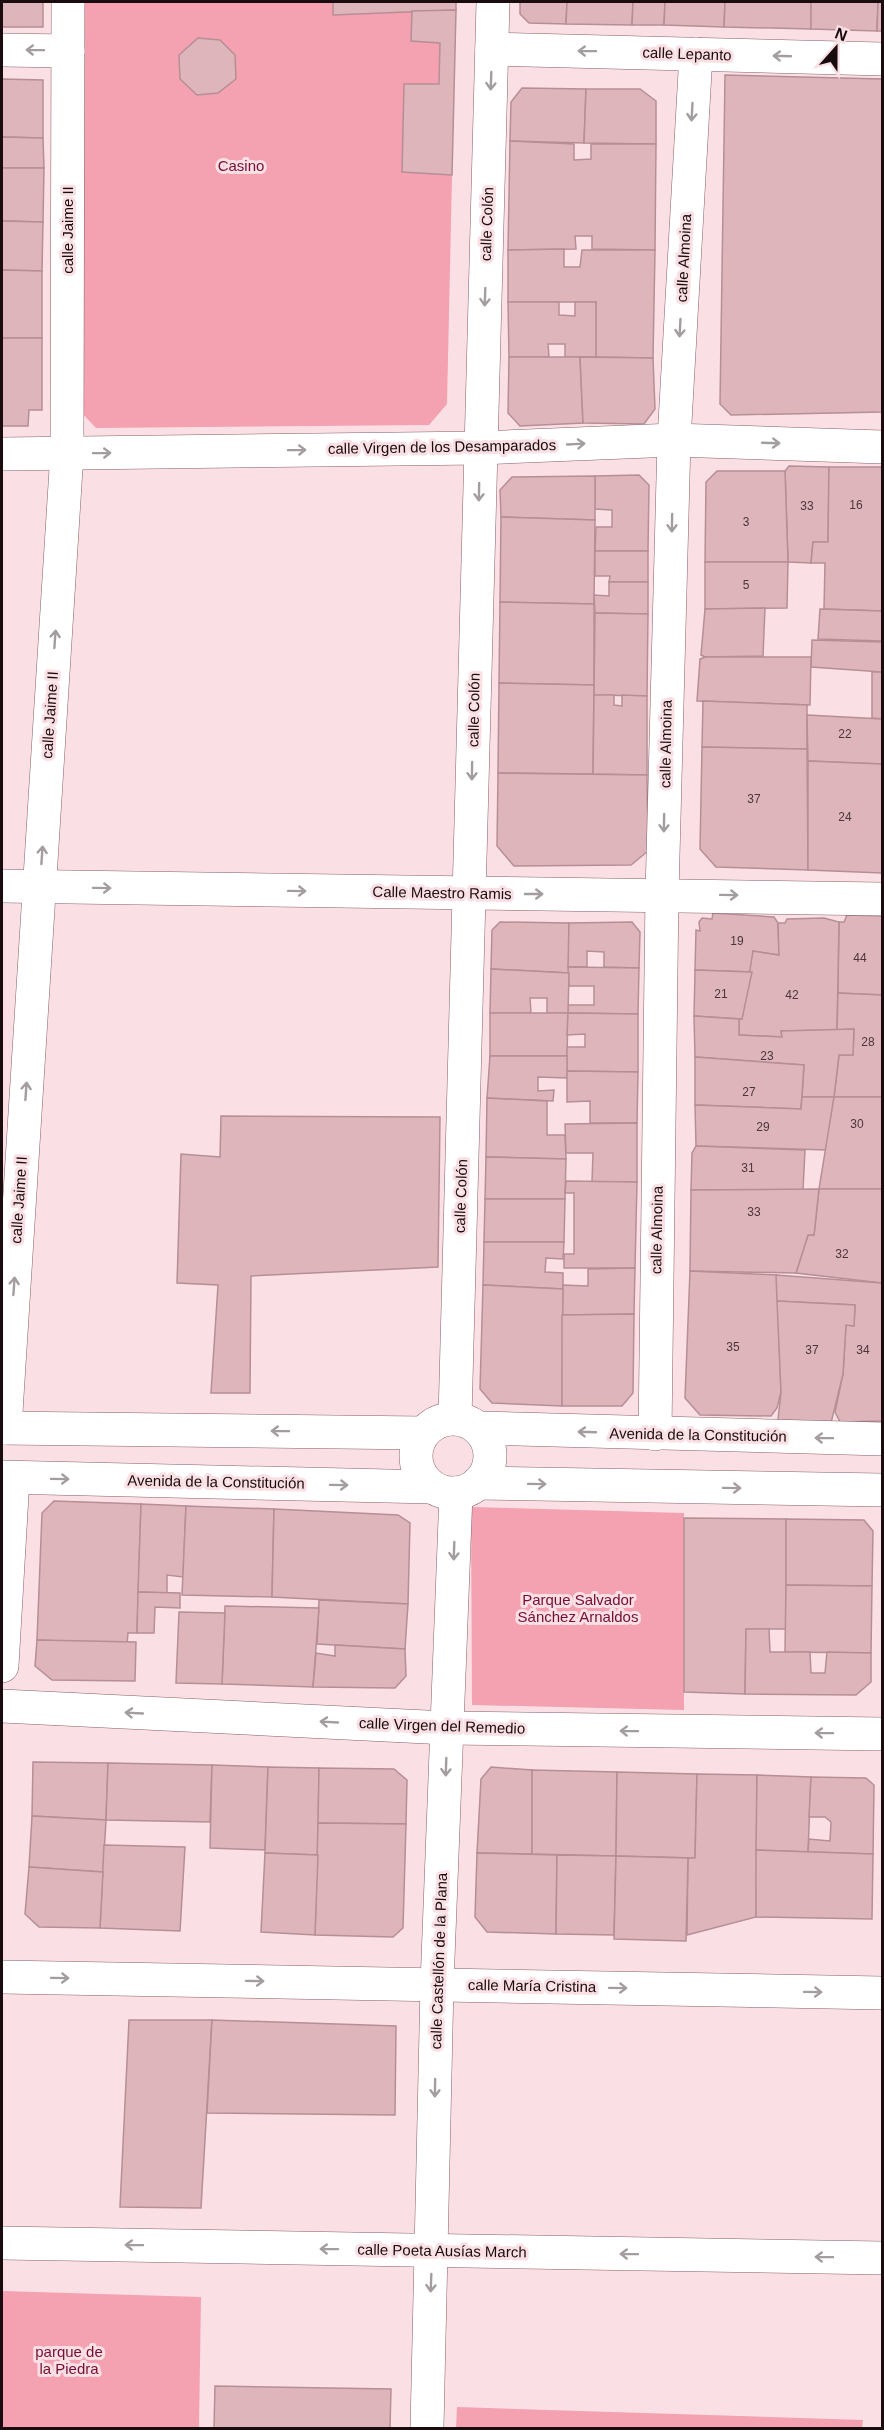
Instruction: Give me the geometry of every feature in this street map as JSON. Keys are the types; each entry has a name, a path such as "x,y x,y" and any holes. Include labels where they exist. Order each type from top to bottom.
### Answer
{"street":[{"name":"calle Jaime II","path":"3,1428 67,453 68,2"},
{"name":"calle Colón","path":"466,1423 469,893 494,2"},
{"name":"calle Lepanto","path":"492,49 882,59"},
{"path":"2,50 68,51"},
{"name":"calle Almoina","path":"654,1434 662,894 674,440 696,54"},
{"name":"calle Virgen de los Desamparados","path":"2,454 480,448 674,440 882,447"},
{"name":"Calle Maestro Ramis","path":"2,886 882,899"},
{"path":"466,1423 485,1437 490,1462 455,1488 417,1468 415,1455 423,1433 432,1424 466,1423"},
{"name":"Avenida de la Constitución","path":"466,1423 654,1434 882,1439"},
{"path":"3,1428 423,1433"},
{"path":"2,1666 7,1478"},
{"name":"Avenida de la Constitución","path":"7,1478 455,1488 882,1490"},
{"name":"calle Castellón de la Plana","path":"427,2428 437,1985 455,1488"},
{"name":"calle Virgen del Remedio","path":"2,1706 447,1728 882,1734"},
{"name":"calle María Cristina","path":"2,1977 882,1993"},
{"name":"calle Poeta Ausías March","path":"2,2242 882,2258"}],"green space":[{"name":"Casino","path":"82,2 333,2 333,15 412,11 411,41 440,43 439,84 404,84 402,172 452,175 447,404 429,425 96,428 80,411"},
{"name":"Parque Salvador Sánchez Arnaldos","path":"471,1507 684,1513 684,1710 472,1705"},
{"name":"parque de la Piedra","path":"2,2291 201,2297 199,2428 2,2428"},
{"path":"457,2407 863,2420 862,2428 456,2428"}],"building":[{"path":"2,2 43,2 43,27 2,27"},
{"path":"333,2 456,2 456,10 333,15"},
{"path":"520,2 567,2 566,24 529,23 520,14"},
{"path":"567,2 633,2 632,25 566,24"},
{"path":"633,2 665,2 664,25 632,25"},
{"path":"665,2 725,2 724,27 664,25"},
{"path":"725,2 811,2 811,29 724,27"},
{"path":"811,2 878,2 877,31 811,29"},
{"path":"878,2 882,2 882,31 877,31"},
{"path":"456,10 452,175 402,172 404,84 439,84 440,43 411,41 412,11"},
{"path":"198,38 220,40 235,55 236,79 218,93 197,95 180,79 179,55"},
{"path":"725,75 882,79 882,412 731,415 720,404"},
{"path":"2,79 43,80 43,138 2,137"},
{"path":"522,88 586,89 584,143 510,141 511,102"},
{"path":"586,89 640,89 656,101 656,144 584,143"},
{"path":"2,137 43,138 44,168 2,168"},
{"path":"510,141 574,144 574,160 591,159 591,144 656,144 655,250 592,249 592,236 575,236 576,249 508,250"},
{"path":"2,168 44,168 43,222 2,221"},
{"path":"2,221 43,222 42,271 2,270"},
{"path":"564,249 564,267 580,267 582,250 655,250 653,358 596,357 596,302 508,302 508,250"},
{"path":"2,270 42,271 42,338 2,338"},
{"path":"508,302 559,302 559,315 575,316 575,302 596,302 596,357 565,357 565,344 548,344 549,357 509,357"},
{"path":"2,338 42,338 42,410 29,410 28,426 2,426"},
{"path":"509,357 580,357 583,423 520,426 508,413"},
{"path":"580,357 653,358 655,409 644,424 583,423"},
{"path":"789,466 829,467 828,542 813,542 811,563 788,562 785,471"},
{"path":"829,467 882,467 882,611 824,609 825,563 811,563 813,542 828,542"},
{"path":"717,471 785,471 788,562 705,562 706,482"},
{"path":"639,475 649,485 648,551 595,551 596,527 612,527 612,510 595,509 595,476"},
{"path":"595,476 595,520 501,517 500,490 512,477"},
{"path":"501,517 595,520 594,604 500,602"},
{"path":"595,551 648,551 648,582 609,582 610,576 595,576"},
{"path":"705,562 788,562 787,608 705,609"},
{"path":"609,582 648,582 648,614 595,613 594,595 609,596"},
{"path":"500,602 594,604 594,685 499,683"},
{"path":"765,608 763,656 705,657 701,655 705,609"},
{"path":"820,609 882,611 882,641 818,639"},
{"path":"595,613 648,614 647,696 594,695"},
{"path":"812,640 882,642 882,672 811,667"},
{"path":"705,657 811,657 810,705 697,701 700,659"},
{"path":"872,672 882,672 882,719 872,718"},
{"path":"499,683 594,685 593,774 498,773"},
{"path":"594,695 614,695 614,705 622,706 622,695 647,696 647,775 593,774"},
{"path":"703,701 807,705 807,749 702,747"},
{"path":"807,715 882,719 882,764 808,761"},
{"path":"702,747 807,749 808,870 716,867 700,849"},
{"path":"808,761 882,764 882,873 808,870"},
{"path":"498,773 647,775 648,851 631,865 514,866 497,846"},
{"path":"713,913 774,917 778,923 779,955 753,951 752,972 695,970 696,930 700,931 699,922 702,918 712,919"},
{"path":"847,915 882,916 882,995 838,993 839,922 844,922"},
{"path":"824,918 839,922 837,1030 781,1031 782,1037 739,1035 739,1019 742,1019 753,951 779,955 778,923 785,923 787,919"},
{"path":"500,922 569,923 569,973 491,969 492,930"},
{"path":"632,922 640,932 639,968 604,967 604,952 587,951 587,967 568,967 569,923"},
{"path":"568,967 639,968 638,1014 568,1013 567,1005 594,1005 594,986 569,986"},
{"path":"491,969 569,973 568,1013 547,1013 547,998 530,998 531,1013 490,1013"},
{"path":"695,970 752,972 742,1019 694,1016"},
{"path":"838,993 882,995 882,1097 834,1097 839,1055 853,1055 854,1029 837,1030"},
{"path":"490,1013 568,1013 567,1056 490,1056"},
{"path":"568,1013 638,1014 638,1072 567,1071 567,1047 585,1047 585,1034 567,1035"},
{"path":"694,1016 739,1019 739,1035 782,1037 781,1031 854,1029 853,1055 839,1055 834,1097 802,1097 804,1065 695,1057"},
{"path":"490,1056 567,1056 567,1078 538,1077 538,1091 554,1090 553,1101 487,1098"},
{"path":"695,1057 804,1065 801,1109 695,1105"},
{"path":"567,1071 638,1072 637,1123 590,1123 590,1101 567,1102"},
{"path":"802,1097 834,1097 827,1150 696,1146 695,1105 801,1109"},
{"path":"834,1097 882,1097 882,1189 819,1189"},
{"path":"487,1098 547,1101 547,1135 565,1135 566,1159 486,1157"},
{"path":"221,1116 440,1117 438,1267 251,1276 250,1393 211,1393 218,1285 177,1283 181,1154 220,1157"},
{"path":"637,1123 637,1182 592,1182 593,1153 566,1153 565,1124"},
{"path":"696,1146 805,1150 803,1190 691,1190 692,1153"},
{"path":"486,1157 566,1159 565,1199 485,1199"},
{"path":"566,1181 637,1182 635,1268 564,1268 564,1254 574,1254 574,1193 565,1193"},
{"path":"819,1189 882,1189 882,1283 796,1273 808,1235 814,1235"},
{"path":"819,1189 814,1235 808,1235 796,1273 690,1271 691,1190"},
{"path":"485,1199 565,1199 564,1242 484,1242"},
{"path":"484,1242 564,1242 563,1259 546,1258 545,1272 563,1273 563,1289 483,1285"},
{"path":"635,1268 634,1314 562,1315 563,1285 588,1286 588,1269"},
{"path":"690,1271 777,1275 781,1392 777,1408 771,1416 700,1415 685,1398"},
{"path":"776,1275 882,1283 882,1421 840,1422 835,1412 843,1374 846,1325 854,1326 855,1305 777,1301"},
{"path":"483,1285 563,1289 562,1406 492,1403 480,1389"},
{"path":"777,1301 855,1305 854,1326 846,1325 843,1374 831,1423 778,1420 781,1392"},
{"path":"634,1314 633,1393 622,1406 562,1406 562,1315"},
{"path":"54,1501 141,1504 137,1633 128,1633 127,1644 37,1640 42,1513"},
{"path":"141,1504 186,1506 183,1577 167,1575 167,1593 138,1592"},
{"path":"186,1506 274,1509 272,1597 182,1595"},
{"path":"274,1509 398,1515 410,1523 408,1604 272,1597"},
{"path":"684,1518 786,1519 786,1629 746,1629 745,1694 684,1692"},
{"path":"786,1519 864,1520 873,1531 872,1586 786,1585"},
{"path":"786,1585 872,1586 871,1653 785,1652"},
{"path":"138,1592 180,1593 180,1608 155,1607 154,1633 137,1633"},
{"path":"319,1600 408,1604 405,1649 317,1644"},
{"path":"225,1606 319,1608 313,1687 222,1684"},
{"path":"179,1612 225,1613 222,1684 176,1683"},
{"path":"746,1629 769,1629 770,1652 810,1652 811,1673 825,1673 827,1652 871,1653 871,1682 856,1695 745,1694"},
{"path":"37,1640 136,1642 135,1681 52,1680 35,1666"},
{"path":"335,1645 405,1649 406,1676 395,1688 313,1687 316,1653 335,1656"},
{"path":"33,1762 108,1763 106,1820 32,1816"},
{"path":"108,1763 212,1765 210,1822 106,1820"},
{"path":"212,1765 268,1767 265,1850 210,1848"},
{"path":"268,1767 319,1768 318,1855 265,1853"},
{"path":"491,1767 532,1770 532,1854 477,1853 481,1779"},
{"path":"319,1768 394,1769 407,1780 406,1824 318,1823"},
{"path":"532,1770 617,1772 616,1856 532,1854"},
{"path":"617,1772 697,1774 695,1858 616,1856"},
{"path":"697,1774 757,1775 756,1917 687,1935 688,1858 695,1858"},
{"path":"757,1775 811,1777 808,1852 756,1850"},
{"path":"811,1777 866,1778 874,1785 873,1854 808,1852 809,1839 830,1841 831,1822 825,1817 809,1817"},
{"path":"32,1816 106,1820 103,1872 29,1867"},
{"path":"318,1823 406,1824 403,1928 393,1937 315,1935"},
{"path":"104,1845 185,1847 180,1931 100,1928"},
{"path":"756,1850 873,1854 872,1919 756,1917"},
{"path":"265,1853 318,1855 315,1935 261,1932"},
{"path":"477,1853 557,1855 556,1934 487,1932 475,1917"},
{"path":"557,1855 616,1856 614,1935 556,1934"},
{"path":"616,1856 688,1858 686,1941 614,1939"},
{"path":"29,1867 103,1872 100,1928 39,1927 25,1914"},
{"path":"129,2020 212,2020 201,2208 120,2207"},
{"path":"212,2020 396,2026 395,2115 207,2113"},
{"path":"215,2386 391,2389 390,2428 214,2428"}]}
